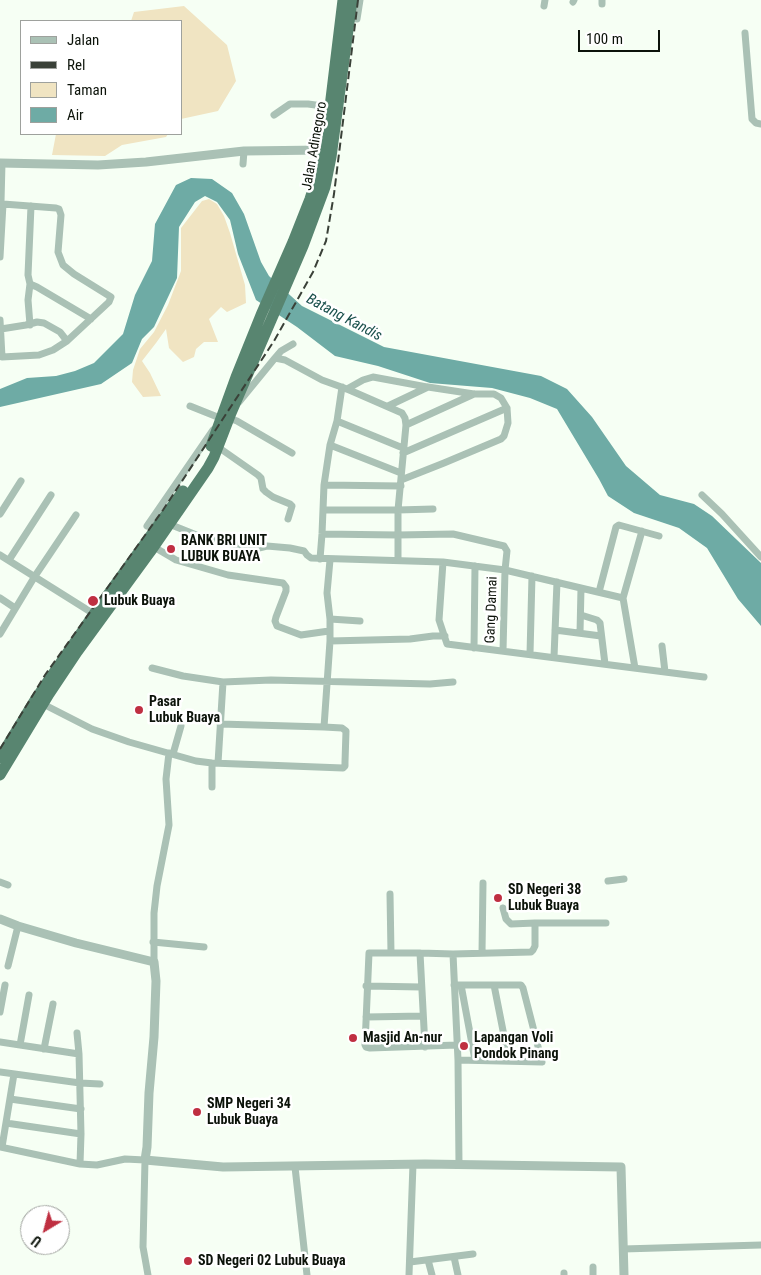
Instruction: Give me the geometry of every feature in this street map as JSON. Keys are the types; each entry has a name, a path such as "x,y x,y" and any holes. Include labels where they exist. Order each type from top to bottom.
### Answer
{"highway":[{"name":"Jalan Adinegoro","path":"225,418 281,282 293,242 319,172 330,107 343,0"},
{"name":"Jalan Adinegoro","path":"281,282 303,246 325,187 331,157 352,0"},
{"path":"0,758 35,700 94,614 169,524 208,468 218,447 225,418"},
{"path":"149,549 206,458 225,418"},
{"path":"0,775 43,704 137,563"}],"street":[{"path":"350,18 357,19 360,0"},
{"path":"745,33 752,119 756,123 761,124"},
{"path":"274,114 290,104 302,103 330,107"},
{"path":"0,257 1,163 98,165 146,162 244,151 324,150"},
{"path":"243,164 244,151"},
{"path":"0,320 1,358 39,355 53,350 67,341 109,302 110,297 63,265 58,252 61,215 59,209 1,203"},
{"path":"30,206 30,284 28,300 30,325"},
{"path":"29,272 38,287"},
{"path":"30,284 91,319"},
{"path":"1,328 30,325 37,322 44,323 60,332 67,341"},
{"path":"147,526 225,418 272,361 293,344"},
{"path":"275,358 285,360 322,380 402,413 406,425 398,510 398,560"},
{"path":"324,485 401,480 501,439 504,436 508,423 507,408 503,400 498,396 474,394 373,377 344,388"},
{"path":"388,406 428,387"},
{"path":"320,559 324,485 330,445 344,388"},
{"path":"406,425 474,394"},
{"path":"190,406 237,421 292,453"},
{"path":"337,421 403,451 507,408"},
{"path":"330,445 401,480"},
{"path":"218,447 258,475 266,492 292,506 288,519"},
{"path":"0,513 21,481"},
{"path":"9,560 51,495"},
{"path":"702,495 761,557"},
{"path":"324,510 433,509"},
{"path":"0,634 35,576 76,515"},
{"path":"169,524 199,536 255,549 267,546 290,548 304,551 306,556 311,558 330,560 398,560 443,562 475,566 505,570 623,598"},
{"path":"599,592 616,527 619,525 659,536"},
{"path":"635,668 623,598 642,531"},
{"path":"322,534 398,535"},
{"name":"Gang Damai","path":"398,535 453,534 504,546 507,551 503,651"},
{"path":"149,549 176,560 235,577 283,583 286,586 286,591 274,621 277,626 301,635 329,632"},
{"path":"0,555 94,614"},
{"path":"324,727 330,641 327,593 330,560"},
{"path":"443,562 439,620 447,644 704,676"},
{"path":"474,648 475,566"},
{"path":"530,654 532,576"},
{"path":"554,657 556,582"},
{"path":"580,633 581,588"},
{"path":"0,598 15,608"},
{"path":"581,615 598,620 600,623 605,664"},
{"path":"330,619 360,621"},
{"path":"555,630 601,636"},
{"path":"330,641 445,636"},
{"path":"662,646 664,672"},
{"path":"152,668 183,676 223,682 271,680 430,684 453,682"},
{"path":"212,787 223,682"},
{"path":"43,704 92,729 129,742 196,761 337,769 344,768 345,766 346,731 342,728 220,724"},
{"path":"148,1275 143,1247 145,1160 156,981 153,942 154,913 157,886 169,825 166,779 171,753 181,726"},
{"path":"608,881 624,879"},
{"path":"0,882 8,885"},
{"path":"482,954 483,883"},
{"path":"390,894 392,953"},
{"path":"503,908 506,919 511,924 606,923"},
{"path":"0,919 76,943 154,962"},
{"path":"457,1045 366,1047 366,986 369,953 482,954 531,952 535,946 535,923"},
{"path":"8,966 18,926"},
{"path":"153,942 204,947"},
{"path":"420,953 425,1047"},
{"path":"453,954 457,985 475,1060"},
{"path":"0,1012 4,985"},
{"path":"457,985 521,985 542,1062 458,1060"},
{"path":"457,985 459,1165"},
{"path":"494,985 509,1061"},
{"path":"366,986 422,987"},
{"path":"20,1045 29,996"},
{"path":"44,1049 53,1004"},
{"path":"366,1017 423,1016"},
{"path":"76,1033 79,1054 81,1109 80,1164"},
{"path":"0,1042 79,1054"},
{"path":"0,1072 100,1084"},
{"path":"14,1074 1,1147 80,1164 96,1165 125,1159 223,1167 413,1164 621,1167 624,1275"},
{"path":"10,1099 81,1109"},
{"path":"6,1123 81,1134"},
{"path":"409,1275 413,1164"},
{"path":"295,1167 307,1275"},
{"path":"623,1249 761,1245"},
{"path":"410,1262 473,1254"},
{"path":"454,1256 458,1275"},
{"path":"428,1260 432,1275"}],"green space":[{"path":"184,6 227,45 236,81 218,111 182,119 182,20 131,20 134,12"},
{"path":"56,135 167,135 166,137 122,145 105,156 52,155"},
{"path":"209,199 217,204 224,216 245,285 246,303 227,312 221,307 209,319 218,342 204,342 196,349 194,357 183,362 169,348 166,329 142,361 161,396 143,397 132,382 133,370 140,349 154,332 168,305 181,271 181,228 202,201"}],"water":[{"path":"191,178 212,179 232,193 244,214 261,262 269,276 302,306 384,347 541,376 567,389 592,417 626,466 660,495 694,504 712,516 761,563 761,626 738,599 707,548 679,528 634,513 608,496 557,409 530,398 492,388 430,383 378,366 335,356 297,327 256,300 238,254 230,220 217,202 205,196 195,202 179,227 177,278 154,327 142,339 132,363 101,384 0,407 0,389 27,378 56,376 94,363 123,334 135,295 152,261 155,224 176,185"}],"railway":[{"path":"0,749 45,675 163,510 274,341 313,272 326,241 334,194 358,0"}],"place":[{"name":"BANK BRI UNIT LUBUK BUAYA","path":"171,549"},
{"name":"Lubuk Buaya","path":"93,601"},
{"name":"Pasar Lubuk Buaya","path":"139,710"},
{"name":"SD Negeri 38 Lubuk Buaya","path":"498,898"},
{"name":"Masjid An-nur","path":"353,1038"},
{"name":"Lapangan Voli Pondok Pinang","path":"464,1046"},
{"name":"SMP Negeri 34 Lubuk Buaya","path":"197,1112"},
{"name":"SD Negeri 02 Lubuk Buaya","path":"188,1261"}],"water label":[{"name":"Batang Kandis","path":"344,318"}]}
